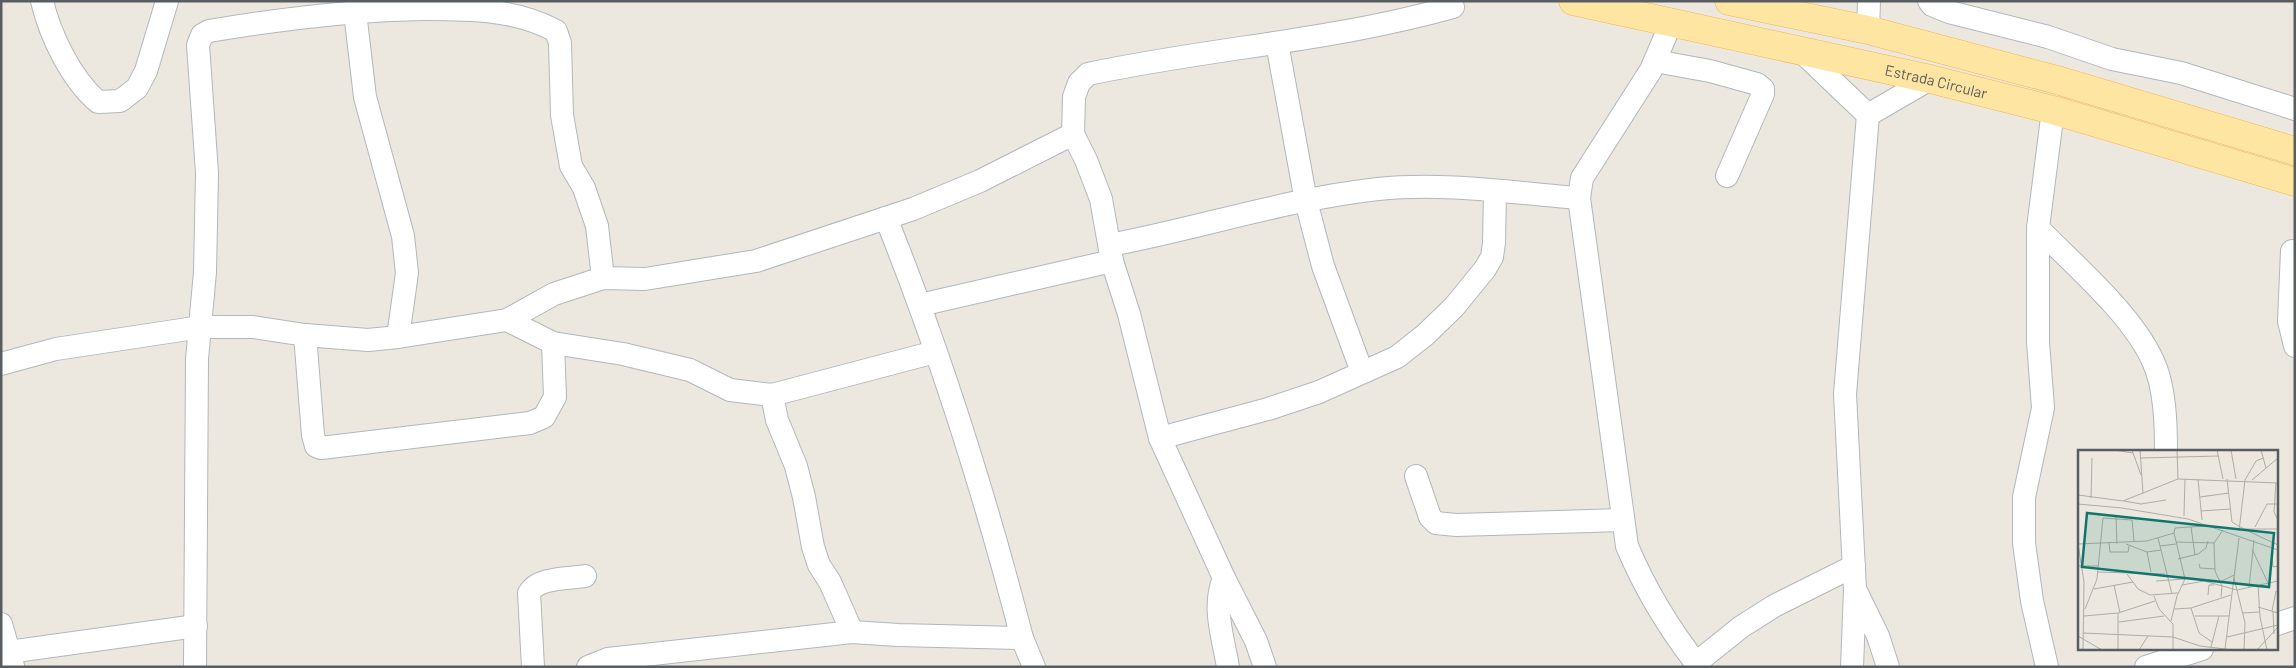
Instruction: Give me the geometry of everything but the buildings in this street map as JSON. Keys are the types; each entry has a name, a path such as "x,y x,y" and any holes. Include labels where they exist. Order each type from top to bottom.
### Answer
{"main road":[{"name":"Estrada Circular","path":"1573,1 1930,79 2053,110 2295,182"},
{"path":"1729,1 1868,30 2058,80 2295,151"}],"street":[{"path":"42,1 46,18 72,72 85,91 98,102 120,101 137,88 146,71 167,1"},
{"path":"1868,30 1869,1"},
{"path":"1929,1 1932,5 1949,12 2048,37 2112,59 2181,72 2295,109"},
{"path":"1266,667 1256,641 1224,578 1160,438 1129,314 1111,253 1101,199 1086,160 1073,134 1074,97 1079,82 1088,74 1396,22 1452,7"},
{"path":"195,667 197,359 206,272 207,173 198,45 202,35 209,31 288,18 355,12 471,9 523,17 556,31 560,43 562,116 572,166 584,188 597,226 603,278"},
{"path":"355,12 365,97 403,236 407,273 398,337"},
{"path":"1671,23 1655,61 1582,178 1579,198 1627,546 1639,575 1662,614 1697,665 1741,627 1774,606 1854,566"},
{"path":"1277,43 1306,201 1323,266 1362,372"},
{"path":"1802,52 1868,115"},
{"path":"1655,61 1742,80 1757,84 1762,89 1763,94 1727,176"},
{"path":"1868,115 1930,79"},
{"path":"2047,667 2032,601 2024,543 2024,497 2042,408 2038,342 2038,228 2053,110"},
{"path":"1852,667 1855,590 1845,394 1868,115"},
{"path":"1,364 56,349 201,327 253,326 305,335 368,340 507,320 554,294 603,278 645,278 756,261 886,218 980,180 1073,134"},
{"path":"920,305 1111,253 1158,236 1256,211 1378,189 1421,186 1579,198"},
{"path":"1160,438 1268,409 1319,392 1396,357 1424,335 1454,307 1486,269 1492,257 1494,242 1495,192"},
{"path":"886,218 920,305 963,430 1022,638 1034,667"},
{"path":"2038,228 2132,325 2154,362 2164,406 2166,450"},
{"path":"2292,251 2289,321 2295,346"},
{"path":"507,320 553,343 623,354 690,370 730,390 772,395 935,352"},
{"path":"305,335 313,435 316,446 321,448 530,423 544,418 555,397 553,343"},
{"path":"772,395 777,420 796,466 813,547 819,565 830,582 852,632"},
{"path":"1416,476 1430,516 1436,523 1456,525 1622,520"},
{"path":"533,667 529,593 533,587 541,583 584,576"},
{"path":"1224,578 1219,590 1218,613 1228,667"},
{"path":"1855,590 1878,636 1888,667"},
{"path":"1,624 8,658 196,626"},
{"path":"588,667 608,659 852,632 907,636 1022,638"},
{"path":"2157,665 2199,650"}]}
